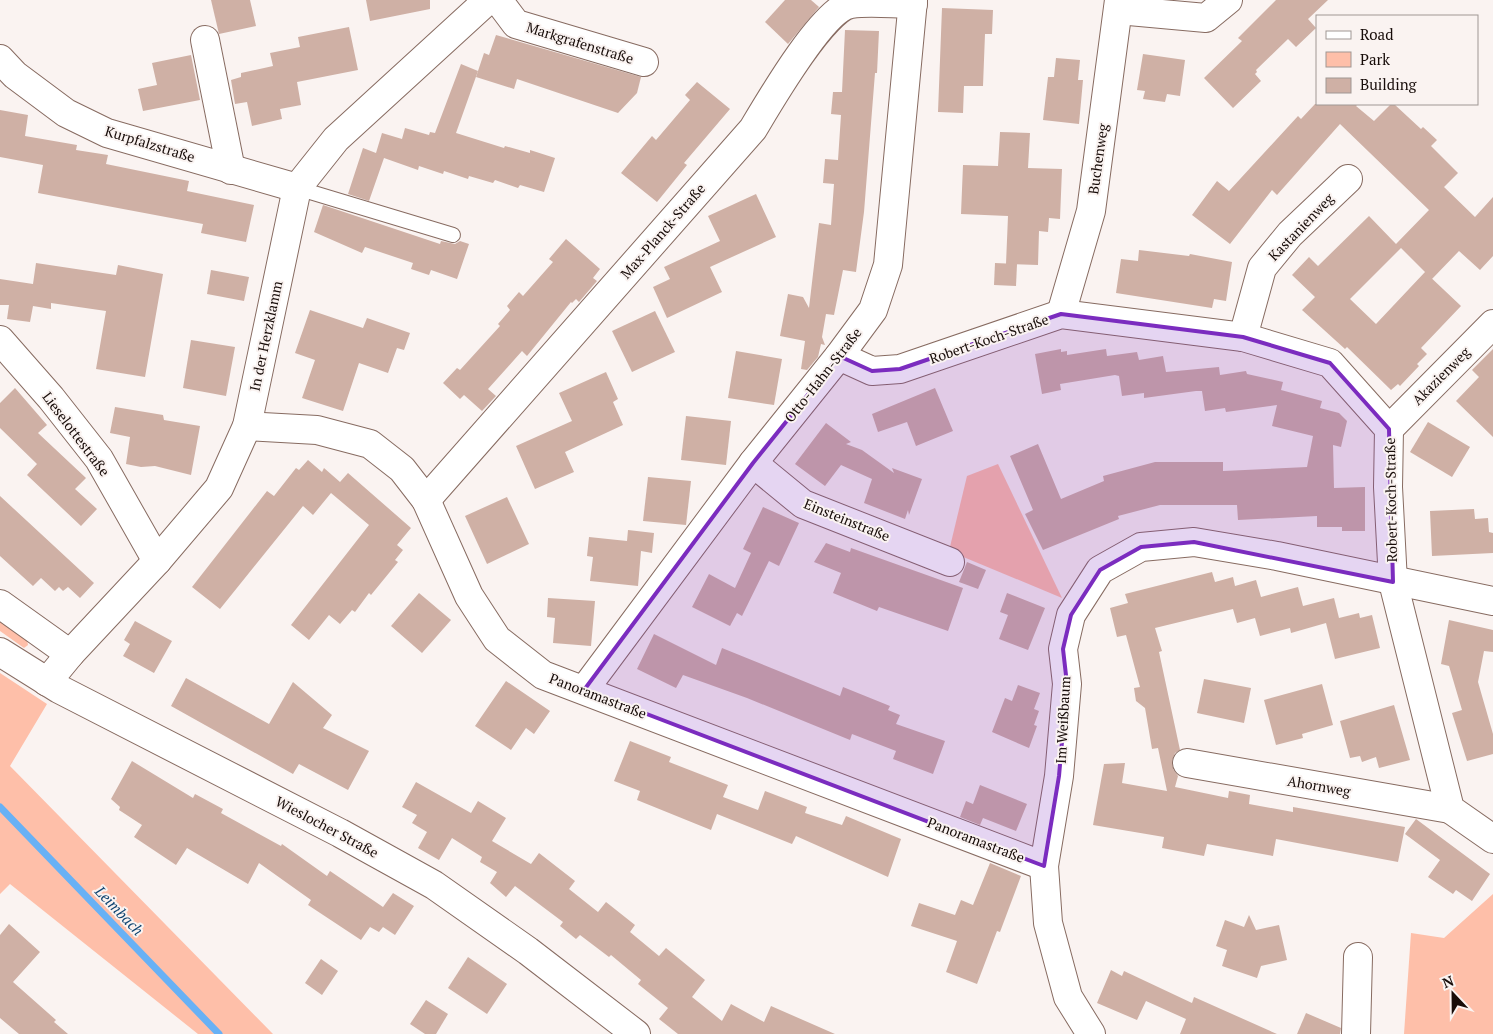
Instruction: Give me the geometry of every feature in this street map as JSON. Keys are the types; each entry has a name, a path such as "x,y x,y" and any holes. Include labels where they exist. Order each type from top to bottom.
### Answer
{"street":[{"name":"In der Herzklamm","path":"47,682 70,654 157,561 219,488 247,426 297,188 336,139 488,0"},
{"name":"Markgrafenstraße","path":"498,0 516,24 644,62"},
{"path":"1118,5 1206,18 1228,0"},
{"name":"Otto-Hahn-Straße","path":"584,690 752,464 839,356 873,310 888,265 913,2"},
{"name":"Max-Planck-Straße","path":"426,500 753,130 785,75 835,12 850,4 913,2"},
{"name":"Buchenweg","path":"1061,314 1091,212 1118,5"},
{"path":"205,40 231,170"},
{"name":"Kurpfalzstraße","path":"0,58 15,75 41,96 66,113 99,129 231,170 297,188"},
{"name":"Kastanienweg","path":"1243,337 1262,268 1290,234 1348,179"},
{"name":"Robert-Koch-Straße","path":"839,356 872,371 900,369 1061,314 1243,337 1330,363 1389,428 1388,487 1393,582 1450,809"},
{"name":"Akazienweg","path":"1389,428 1493,324"},
{"name":"Lieselottestraße","path":"0,340 51,398 99,459 157,561"},
{"name":"Panoramastraße","path":"247,426 317,430 370,444 402,469 426,500 469,596 497,639 543,675 1044,866"},
{"name":"Einsteinstraße","path":"752,464 803,504 950,562"},
{"name":"Im Weißbaum","path":"1091,1034 1068,997 1048,923 1044,866 1061,758 1067,684 1063,649 1071,615 1100,570 1141,547 1194,542 1277,556 1393,582 1493,601"},
{"path":"0,604 70,654"},
{"name":"Wieslocher Straße","path":"0,652 47,682 340,833 434,885 528,952 636,1034"},
{"name":"Ahornweg","path":"1187,763 1450,809"},
{"path":"1450,809 1493,839"},
{"path":"1356,1034 1358,957"}],"lane":[{"path":"297,188 453,235"}],"highlighted area":[{"path":"1061,314 1243,337 1330,363 1389,429 1393,582 1194,542 1141,547 1100,570 1071,615 1063,649 1067,684 1059,776 1044,866 584,690 753,463 839,356 872,371 900,369"}],"green space":[{"path":"998,464 1062,598 949,551 967,476"},
{"path":"0,621 27,640 28,645 24,648 0,631"},
{"path":"0,673 47,704 10,766 273,1034 198,1034 10,884 0,894"},
{"path":"1493,894 1493,1034 1404,1034 1411,933 1444,938"}],"building":[{"path":"211,0 250,0 256,26 219,34"},
{"path":"366,0 430,0 430,9 370,21"},
{"path":"785,0 811,0 819,7 788,44 765,22"},
{"path":"1276,0 1328,0 1308,19 1316,28 1296,47 1288,39 1256,70 1255,74 1261,81 1233,108 1204,78 1242,41 1238,38"},
{"path":"942,8 993,10 992,34 985,34 983,86 964,86 963,113 938,112"},
{"path":"349,27 358,70 297,82 301,105 280,109 282,119 252,126 247,102 235,104 231,80 241,77 241,73 273,66 270,53 300,47 298,37"},
{"path":"845,30 879,31 864,212 856,272 843,270 834,315 826,314 822,337 825,345 821,344 818,357 807,370 801,369 805,341 780,336 788,294 803,297 809,308 819,223 831,225 834,184 823,183 825,159 838,160 841,115 831,114 833,92 842,92"},
{"path":"496,35 641,77 637,93 618,113 517,79 514,89 476,77 484,53 489,55"},
{"path":"1143,54 1185,60 1180,96 1167,94 1165,102 1143,99 1145,91 1137,90"},
{"path":"191,55 200,100 143,111 138,89 157,85 152,63"},
{"path":"1056,58 1080,60 1078,80 1083,80 1079,124 1043,120 1048,77 1054,77"},
{"path":"461,64 478,71 456,133 504,148 505,146 530,153 530,150 555,158 544,192 520,185 518,188 495,180 493,183 469,176 468,179 444,171 443,174 419,166 418,170 384,158 369,201 348,194 363,148 376,153 382,133 402,139 405,128 429,135 430,132 435,133"},
{"path":"697,82 730,109 684,163 687,165 657,202 621,173 652,136 656,140 690,100 685,95"},
{"path":"1315,104 1357,105 1374,121 1390,105 1395,105 1421,129 1423,127 1437,140 1431,146 1458,173 1444,187 1475,217 1493,197 1493,256 1480,270 1459,251 1432,279 1461,306 1421,348 1427,354 1417,364 1419,366 1400,386 1398,384 1391,390 1347,347 1345,349 1302,310 1315,297 1292,275 1309,257 1318,266 1369,216 1396,244 1429,210 1340,124 1277,195 1272,190 1230,244 1192,215 1217,181 1229,191 1298,116 1301,119","holes":["1401,248 1425,272 1376,324 1350,299"]},
{"path":"0,110 28,115 25,136 77,145 76,150 108,155 106,164 189,181 187,191 254,205 246,242 201,233 203,224 38,193 43,165 0,157"},
{"path":"1000,132 1030,133 1028,168 1062,169 1060,219 1049,218 1048,232 1039,231 1038,265 1006,264 1008,216 961,214 963,165 998,166"},
{"path":"756,194 776,237 710,267 722,292 667,318 653,287 670,279 664,267 720,241 708,216"},
{"path":"323,205 440,244 441,241 455,244 460,241 469,244 457,279 431,270 429,275 411,269 413,263 365,247 362,253 314,232"},
{"path":"566,239 600,269 593,278 597,281 579,302 576,299 571,302 527,356 522,351 488,389 496,396 482,411 464,395 460,399 443,383 457,368 460,370 500,326 498,324 510,310 507,306 519,292 523,296 553,262 549,259"},
{"path":"1139,250 1189,256 1190,254 1232,262 1226,301 1214,299 1212,308 1116,293 1121,259 1138,261"},
{"path":"36,263 116,275 118,265 163,274 145,377 96,369 106,311 51,303 51,309 33,306 30,322 7,319 9,305 0,305 0,279 33,284"},
{"path":"995,263 1017,264 1016,286 994,285"},
{"path":"211,270 249,277 244,301 207,294"},
{"path":"310,310 363,328 367,318 410,333 404,350 397,348 388,373 359,363 343,411 302,398 315,360 295,353"},
{"path":"655,311 675,352 632,372 612,331"},
{"path":"191,340 235,347 226,396 183,388"},
{"path":"1061,349 1061,352 1067,351 1067,355 1106,349 1107,356 1137,352 1139,360 1163,356 1166,372 1219,367 1220,375 1246,371 1247,374 1283,382 1281,390 1322,401 1320,408 1339,413 1347,421 1341,447 1333,445 1334,488 1365,487 1365,531 1342,531 1342,527 1317,527 1317,516 1238,520 1237,505 1160,505 1118,516 1119,519 1043,550 1025,514 1033,510 1010,456 1038,444 1061,499 1104,481 1103,476 1155,462 1223,462 1223,471 1307,467 1313,436 1272,426 1277,405 1226,412 1225,408 1205,411 1202,391 1144,398 1144,393 1122,396 1119,376 1115,375 1060,384 1061,390 1042,394 1035,354"},
{"path":"1493,349 1493,437 1456,401 1479,377 1472,370"},
{"path":"736,351 782,359 774,405 728,398"},
{"path":"606,372 618,399 613,402 623,425 565,452 574,472 535,489 516,446 572,421 559,393"},
{"path":"15,388 47,425 38,433 86,478 75,489 97,509 81,526 27,475 37,464 0,428 0,403"},
{"path":"935,388 953,431 916,446 907,422 878,432 872,414"},
{"path":"115,407 163,415 164,420 200,426 191,475 155,466 141,467 126,464 130,437 110,433"},
{"path":"686,416 731,421 726,465 681,460"},
{"path":"1428,422 1470,447 1452,477 1410,452"},
{"path":"826,423 851,442 846,444 862,450 894,473 892,468 922,479 909,515 908,510 905,519 864,503 872,479 841,465 825,486 795,464"},
{"path":"308,460 322,472 324,468 340,482 348,473 411,528 397,545 403,550 395,560 398,562 371,595 369,593 355,612 352,610 340,624 329,615 309,640 291,625 369,525 331,493 313,515 303,506 220,609 192,587 267,491 274,496 296,468 299,470"},
{"path":"648,477 691,481 686,525 643,521"},
{"path":"0,496 94,583 80,598 68,587 63,591 59,587 55,591 41,578 33,586 0,556"},
{"path":"507,497 529,544 487,564 465,516"},
{"path":"763,507 799,523 779,566 769,561 742,616 737,613 730,626 692,607 709,574 735,588 751,553 743,549"},
{"path":"1474,509 1475,519 1488,518 1489,532 1493,533 1493,553 1432,556 1430,511"},
{"path":"628,530 654,533 652,553 641,551 638,586 590,581 593,557 587,556 589,537 627,541"},
{"path":"826,543 850,552 851,548 963,588 948,631 879,607 877,611 833,593 841,573 814,562"},
{"path":"967,562 986,570 978,589 959,582"},
{"path":"1212,572 1215,582 1233,577 1235,586 1256,580 1261,597 1298,587 1303,606 1334,598 1339,618 1359,613 1360,618 1372,615 1380,648 1335,659 1326,623 1291,633 1290,628 1260,636 1255,618 1237,623 1233,609 1155,628 1162,651 1159,652 1180,750 1175,753 1172,761 1173,769 1178,776 1175,787 1228,798 1229,791 1250,795 1249,804 1293,812 1293,807 1405,827 1398,862 1276,839 1273,856 1207,844 1204,856 1162,848 1164,837 1093,825 1104,764 1125,763 1122,783 1167,791 1158,748 1152,749 1145,708 1136,701 1134,688 1140,687 1126,635 1117,637 1110,608 1128,603 1125,594"},
{"path":"419,593 451,620 422,653 391,626"},
{"path":"1007,593 1045,608 1028,650 999,639 1008,615 1000,612"},
{"path":"548,598 595,601 591,646 553,643 555,618 547,617"},
{"path":"1449,620 1493,630 1493,652 1484,651 1478,682 1493,734 1493,754 1467,761 1452,713 1462,710 1449,666 1441,664"},
{"path":"135,621 172,641 154,673 123,656 130,644 124,640"},
{"path":"654,634 716,665 722,648 840,696 843,687 890,706 888,710 900,715 896,724 945,741 933,774 893,759 896,751 852,734 850,740 747,698 683,675 676,688 637,669"},
{"path":"186,678 269,724 293,682 332,715 323,728 369,751 348,790 299,764 293,774 171,706"},
{"path":"1204,679 1251,688 1244,723 1197,713"},
{"path":"506,681 550,711 534,734 526,728 511,750 475,726"},
{"path":"1322,684 1333,725 1302,734 1303,738 1276,745 1264,700"},
{"path":"1018,685 1040,693 1034,709 1039,711 1034,725 1037,726 1029,748 992,732 1005,698 1012,701"},
{"path":"1394,705 1410,760 1379,768 1376,757 1362,762 1360,756 1350,758 1340,721"},
{"path":"630,741 671,757 669,762 728,785 723,797 758,810 765,791 807,807 805,813 842,825 846,816 901,839 888,877 796,836 792,844 717,814 711,830 637,800 640,791 614,781"},
{"path":"132,761 193,798 195,794 223,809 221,813 281,846 282,844 327,876 330,871 383,907 393,893 414,906 395,935 383,927 379,932 370,927 361,940 308,905 311,900 259,863 248,884 187,848 176,865 134,837 142,825 119,810 120,807 111,799"},
{"path":"416,782 471,813 478,801 506,818 492,841 531,864 539,853 575,881 569,889 598,912 606,902 635,925 630,932 659,956 666,948 705,980 692,997 722,1021 731,1004 764,1022 771,1006 835,1034 678,1034 659,1019 668,1008 638,984 641,980 611,955 609,957 580,935 576,939 560,926 563,922 515,886 506,897 490,883 497,872 480,862 482,857 452,838 439,860 418,848 427,832 412,823 417,815 402,807"},
{"path":"980,785 1027,804 1016,831 983,818 980,825 960,817 966,801 973,804"},
{"path":"1416,819 1490,874 1472,901 1456,890 1453,894 1428,877 1440,860 1405,834"},
{"path":"990,863 1021,876 1000,932 997,931 977,984 946,972 957,941 911,926 919,903 955,915 961,900 973,905"},
{"path":"1249,915 1256,930 1279,925 1287,960 1261,966 1257,978 1222,966 1227,950 1216,946 1225,920 1244,927"},
{"path":"9,924 40,952 13,982 56,1020 54,1022 68,1034 19,1034 0,1018 0,935"},
{"path":"468,957 507,984 487,1014 448,988"},
{"path":"321,959 338,971 322,995 305,983"},
{"path":"1111,970 1122,976 1124,971 1192,1003 1194,997 1277,1034 1180,1034 1186,1019 1146,1001 1137,1020 1097,1003"},
{"path":"426,1000 448,1014 436,1034 425,1034 410,1024"},
{"path":"1306,1013 1341,1028 1340,1034 1297,1034"}],"waterway":[{"name":"Leimbach","path":"0,807 219,1034"}]}
